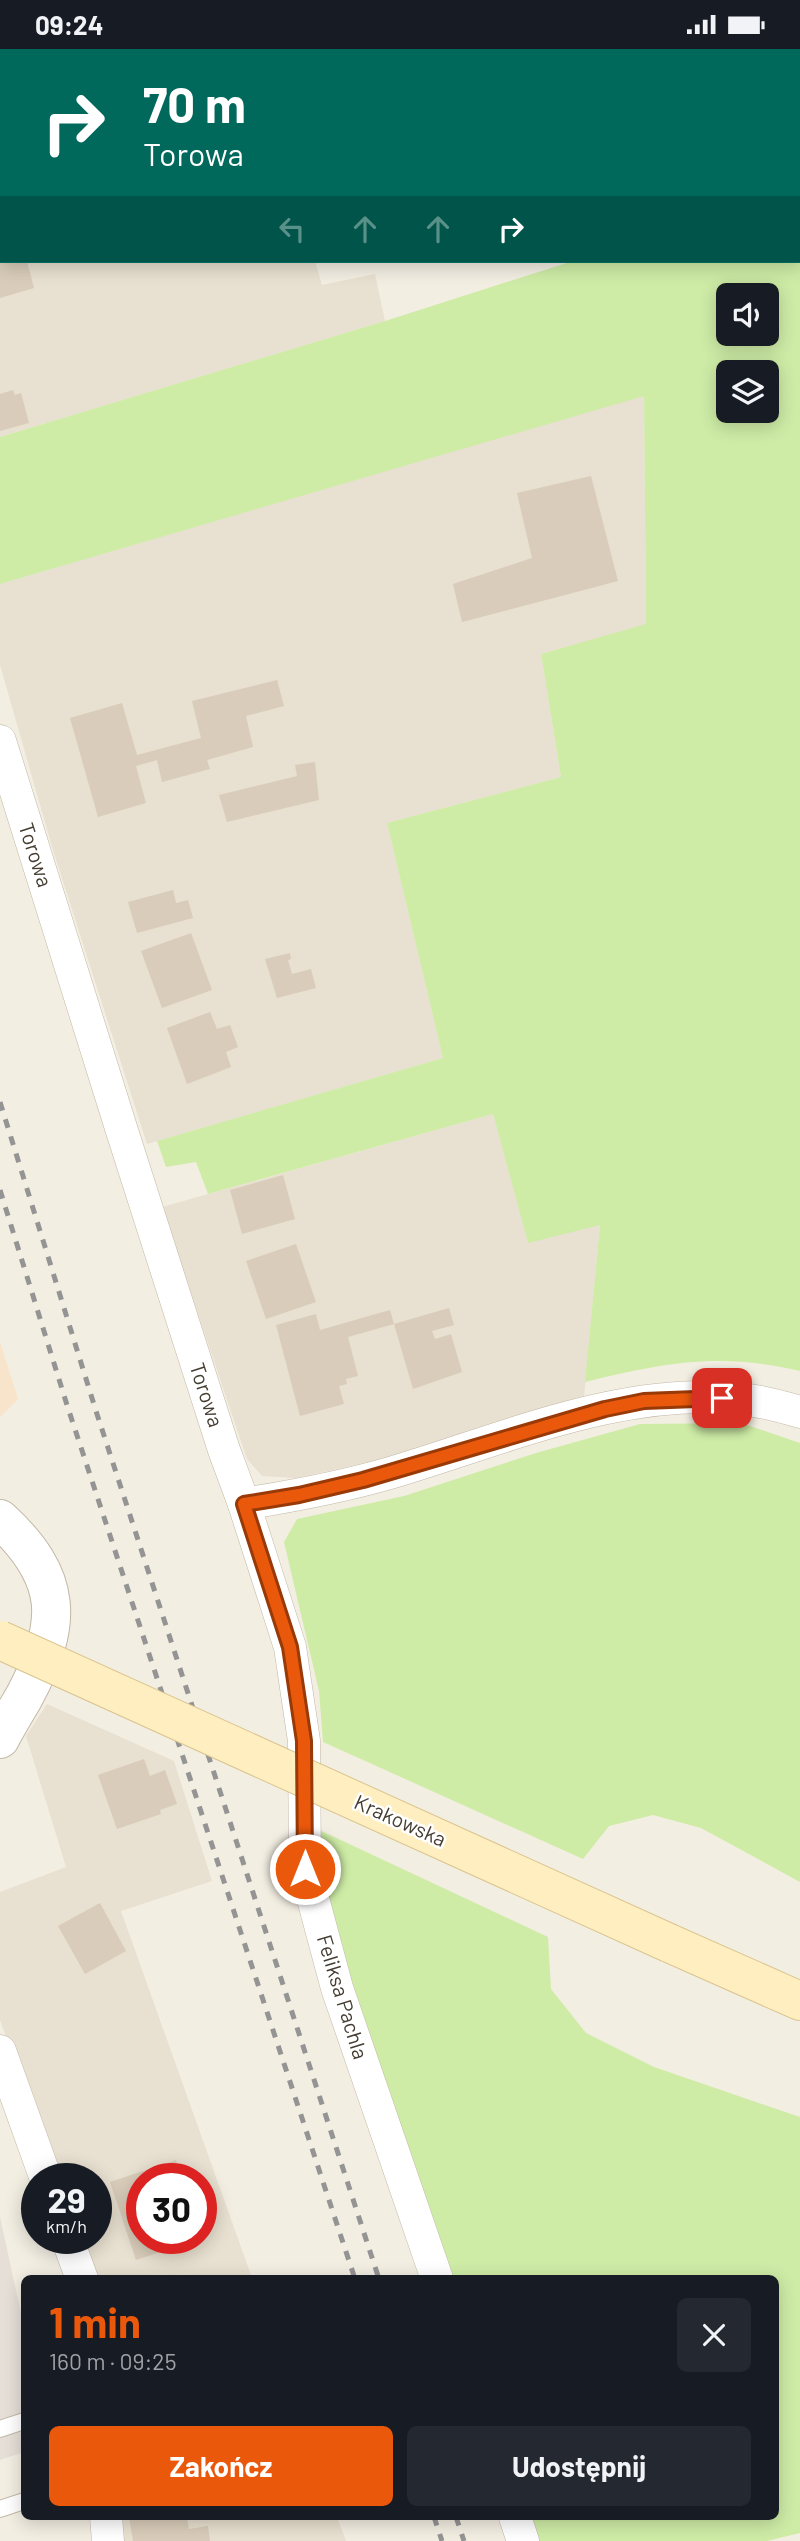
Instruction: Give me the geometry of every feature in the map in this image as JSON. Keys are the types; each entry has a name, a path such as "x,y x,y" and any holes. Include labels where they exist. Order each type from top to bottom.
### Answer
{"main road":[{"name":"Krakowska","path":"0,1640 800,2001"}],"street":[{"name":"Torowa","path":"0,741 224,1450 244,1504"},
{"path":"244,1504 337,1487 551,1424 644,1401 722,1398 747,1400 800,1412"},
{"name":"Feliksa Pachla","path":"244,1504 290,1647 304,1741 305,1869 337,1988 436,2275"},
{"path":"0,1518 26,1544 43,1571 51,1603 52,1622 46,1650 24,1697 3,1729"},
{"path":"0,2051 40,2163"},
{"path":"73,2254 81,2275"},
{"path":"106,2520 108,2541"},
{"path":"516,2520 523,2541"}],"lane":[{"path":"0,2429 21,2422"},
{"path":"0,2509 21,2502"}],"shaded area":[{"path":"0,263 316,263 322,285 375,274 385,321 0,437"},
{"path":"644,395 646,625 541,654 561,777 387,823 443,1058 147,1144 53,850 0,665 0,584"},
{"path":"493,1114 528,1242 600,1224 584,1397 388,1458 295,1478 262,1476 247,1459 162,1207"},
{"path":"0,1342 18,1399 0,1417"},
{"path":"47,1704 174,1761 212,1881 121,1911 211,2163 126,2163 126,2254 217,2254 217,2180 251,2275 93,2275 85,2254 112,2254 112,2163 51,2163 0,2020 0,1892 66,1867 26,1736"},
{"path":"0,2217 21,2313 21,2453 0,2460"},
{"path":"120,2520 338,2520 346,2541 122,2541"}],"green space":[{"path":"567,263 800,263 800,1371 743,1362 691,1362 585,1382 600,1225 528,1243 493,1114 208,1194 196,1162 166,1167 157,1141 443,1058 387,823 561,777 541,654 646,624 644,396 0,584 0,437 385,321"},
{"path":"741,1423 800,1443 800,1882 701,1828 653,1815 609,1826 583,1859 323,1742 319,1691 284,1542 297,1519 404,1496 536,1453 640,1424"},
{"path":"313,1827 548,1937 551,1989 586,2033 654,2067 800,2117 800,2533 767,2541 536,2541 529,2520 779,2520 779,2275 445,2275 312,1871"}],"building":[{"path":"0,263 28,263 34,288 0,298"},
{"path":"13,390 15,395 21,393 29,423 0,431 0,394"},
{"path":"591,476 618,581 462,622 453,584 532,558 517,493"},
{"path":"277,680 284,706 246,716 253,747 207,760 210,769 162,782 157,760 136,766 146,803 98,817 70,718 122,703 137,755 201,738 192,701"},
{"path":"315,762 319,800 227,822 219,795 297,776 295,765"},
{"path":"173,890 176,903 188,900 193,918 137,933 128,902"},
{"path":"191,933 212,990 162,1008 141,951"},
{"path":"290,953 291,959 288,960 292,974 311,969 316,988 277,998 265,959"},
{"path":"210,1012 217,1029 230,1025 238,1047 226,1052 231,1067 187,1084 167,1028"},
{"path":"283,1175 295,1219 242,1234 230,1190"},
{"path":"296,1244 316,1302 266,1319 246,1261"},
{"path":"449,1308 454,1325 432,1331 435,1339 451,1334 462,1372 413,1389 394,1324"},
{"path":"390,1310 394,1324 348,1337 358,1376 346,1379 347,1384 339,1386 344,1404 300,1416 276,1325 316,1314 320,1330"},
{"path":"144,1759 150,1776 165,1770 177,1804 160,1810 161,1814 117,1829 98,1775"},
{"path":"100,1903 126,1951 85,1974 58,1926"},
{"path":"126,2177 126,2230 112,2188 112,2181"},
{"path":"134,2254 154,2254 136,2260"},
{"path":"130,2520 188,2520 189,2529 208,2526 210,2541 133,2541"}],"railway":[{"path":"0,1102 96,1411 378,2275"},
{"path":"0,1190 67,1405 354,2275"},
{"path":"435,2520 442,2541"},
{"path":"457,2520 464,2541"}],"route":[{"path":"305,1869 304,1741 290,1647 244,1504 337,1487 605,1409 644,1401 722,1398"}]}
